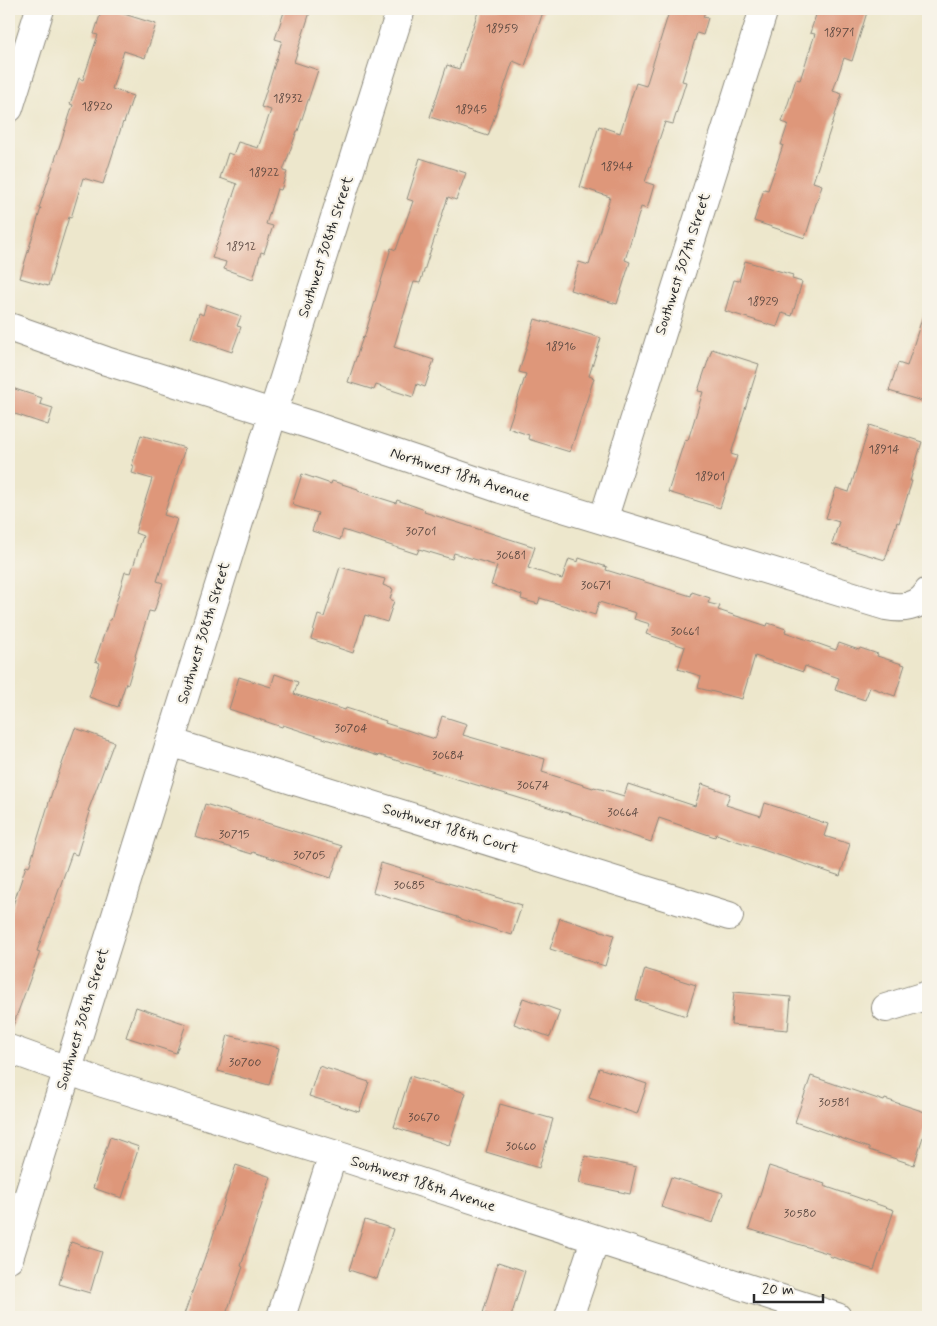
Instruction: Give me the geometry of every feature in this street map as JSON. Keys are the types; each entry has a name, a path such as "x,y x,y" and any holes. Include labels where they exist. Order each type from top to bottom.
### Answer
{"street":[{"path":"9,108 40,9"},
{"name":"Southwest 308th Street","path":"9,1258 401,9"},
{"name":"Southwest 307th Street","path":"603,520 764,9"},
{"name":"Northwest 18th Avenue","path":"9,327 501,489 886,606 900,608 921,598"},
{"name":"Southwest 188th Court","path":"170,742 729,916"},
{"path":"886,1008 925,996 928,997"},
{"name":"Southwest 188th Avenue","path":"9,1049 103,1083 333,1154 837,1317"},
{"path":"281,1317 333,1154"},
{"path":"569,1317 595,1240"}],"building":[{"path":"102,9 108,9 156,24 145,58 124,51 112,89 133,96 103,184 83,178 48,286 20,278 41,208 39,208 73,105 70,104 79,78 83,80 98,35 94,34"},
{"path":"285,9 311,9 294,62 318,70 283,171 287,172 281,190 277,189 266,224 273,226 264,253 261,252 253,279 224,269 226,262 212,258 237,184 220,178 228,153 233,155 238,142 258,148 271,110 261,107 282,41 275,39"},
{"path":"479,9 544,9 525,66 513,61 488,136 430,117 447,65 459,69"},
{"path":"670,9 706,9 703,17 708,18 703,35 697,33 682,81 686,82 673,124 665,122 645,182 654,185 647,209 641,207 625,260 630,262 617,304 570,290 579,262 589,265 610,197 580,187 599,126 620,133 636,83 646,86"},
{"path":"818,9 868,9 852,61 844,58 833,91 842,94 813,182 822,185 805,238 754,221 764,189 768,190 783,145 781,145 788,124 782,122 796,79 800,80 815,34 810,33"},
{"path":"420,158 466,173 456,200 448,197 420,283 414,282 394,347 434,360 425,387 417,384 413,397 376,385 374,390 348,382 364,338 391,248 396,250 413,201 407,199"},
{"path":"745,261 793,275 792,279 802,282 792,316 782,313 777,327 725,311 734,280 739,281"},
{"path":"206,304 241,316 237,326 241,327 232,352 191,338 199,313 203,315"},
{"path":"924,312 928,313 928,403 889,391 898,363 907,366"},
{"path":"535,319 601,338 589,376 594,378 570,452 528,439 529,435 508,428 526,374 519,372"},
{"path":"712,349 759,364 731,454 737,456 720,508 668,492 685,439 688,440 703,392 698,391"},
{"path":"9,387 42,398 40,404 53,408 48,425 9,412"},
{"path":"870,425 922,442 899,523 897,522 885,560 832,544 839,522 826,518 836,488 849,492"},
{"path":"141,435 185,448 164,515 177,519 157,581 163,583 154,612 149,611 128,684 126,683 118,707 89,697 100,663 95,661 109,620 111,620 125,572 131,573 143,536 135,533 152,479 132,473 134,466 132,465"},
{"path":"302,474 331,484 332,481 358,489 358,491 396,503 397,500 425,510 424,512 535,547 528,568 562,579 569,559 578,562 579,558 607,567 606,570 691,596 692,592 710,598 708,603 720,606 718,610 767,626 768,623 786,629 785,632 836,650 839,643 878,654 877,656 905,665 895,696 870,687 865,700 835,690 839,678 805,666 803,672 755,656 742,699 698,688 701,676 678,669 685,647 646,634 650,624 634,619 636,613 599,602 595,615 540,598 538,604 521,599 522,595 491,585 497,566 454,553 452,559 419,549 417,554 343,530 340,540 312,531 318,513 292,505"},
{"path":"340,567 385,579 383,585 393,589 390,599 394,601 387,622 365,615 353,653 311,639 318,615 324,617"},
{"path":"275,674 298,682 294,694 345,710 346,708 435,739 442,716 467,724 463,735 545,759 542,772 593,788 624,796 628,784 695,806 702,784 730,794 726,805 761,816 765,803 828,824 824,836 850,844 840,876 716,834 715,837 659,818 651,842 584,818 378,756 283,725 282,727 229,709 239,677 271,687"},
{"path":"75,728 114,742 88,811 90,812 77,855 72,853 37,951 40,952 11,1031 9,1030 9,917 26,866 29,867 53,789"},
{"path":"205,804 342,846 331,878 253,852 252,854 195,837"},
{"path":"381,863 522,905 512,935 373,892"},
{"path":"560,918 614,935 605,966 550,949"},
{"path":"645,969 696,985 686,1016 636,1000"},
{"path":"734,992 791,997 788,1030 731,1025"},
{"path":"523,998 560,1011 550,1037 514,1024"},
{"path":"136,1007 186,1024 176,1053 126,1037"},
{"path":"228,1035 279,1048 269,1085 218,1071"},
{"path":"319,1066 369,1082 359,1112 309,1096"},
{"path":"599,1068 647,1084 637,1114 589,1098"},
{"path":"410,1076 466,1093 449,1145 394,1127"},
{"path":"811,1076 884,1101 885,1099 928,1113 928,1121 914,1165 795,1122"},
{"path":"500,1104 553,1119 539,1168 486,1152"},
{"path":"110,1137 139,1147 122,1198 93,1188"},
{"path":"585,1156 636,1167 630,1194 579,1183"},
{"path":"236,1165 271,1177 241,1266 243,1267 225,1317 183,1317 207,1254"},
{"path":"769,1166 825,1184 824,1186 894,1210 874,1270 749,1229"},
{"path":"671,1177 723,1193 713,1223 661,1207"},
{"path":"365,1220 393,1229 377,1279 349,1270"},
{"path":"71,1242 102,1252 90,1293 59,1284"},
{"path":"498,1262 525,1271 511,1317 497,1317 483,1313"}]}
